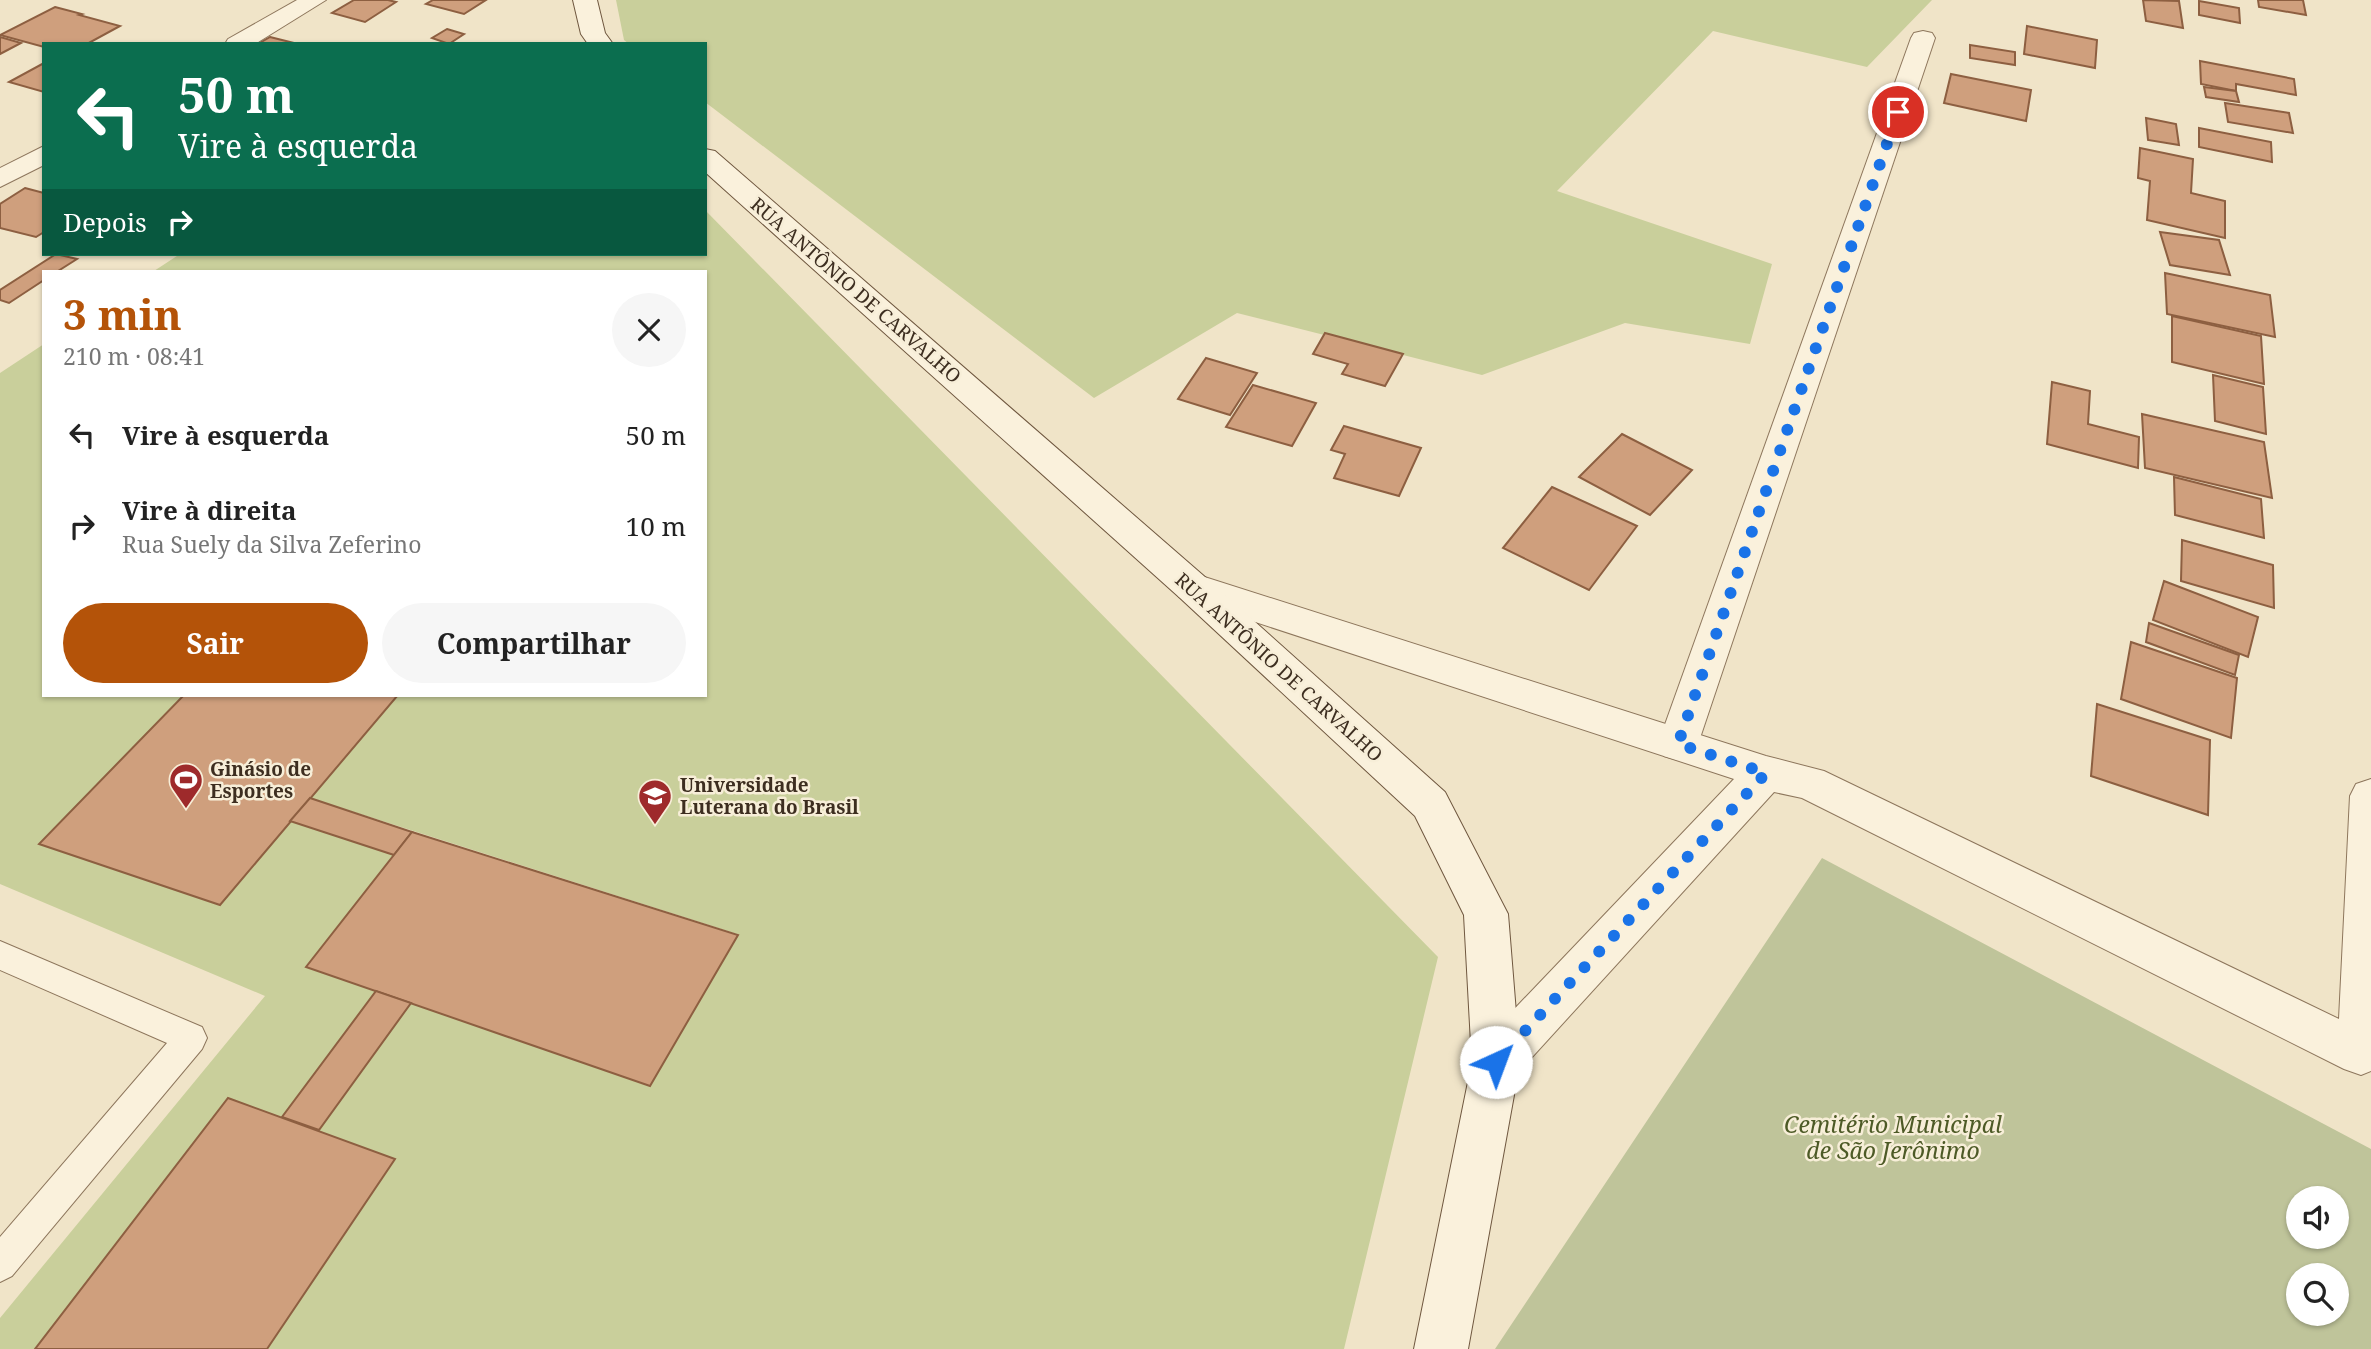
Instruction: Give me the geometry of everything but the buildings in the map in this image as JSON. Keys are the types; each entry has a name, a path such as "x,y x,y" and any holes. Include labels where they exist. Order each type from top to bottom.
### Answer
{"street":[{"path":"240,42 314,0"},
{"path":"585,0 593,34 599,42"},
{"path":"1678,744 1923,38"},
{"path":"0,179 42,155"},
{"name":"RUA ANTÔNIO DE CARVALHO","path":"707,159 1192,587 1430,804 1486,914 1496,1062 1476,1178 1441,1349"},
{"path":"1192,587 1766,773 1810,783 1864,807 2366,1055 2371,796"},
{"path":"1496,1062 1766,773"}],"lane":[{"path":"0,955 191,1038 0,1264"}],"green space":[{"path":"616,0 1932,0 1867,67 1713,31 1557,191 1772,264 1750,344 1625,323 1482,375 1237,313 1094,398 707,104 707,42 624,40"},
{"name":"Universidade Luterana do Brasil","path":"707,212 1438,957 1344,1349 0,1349 0,1318 265,996 0,884 0,373 42,345 42,697 182,697 40,843 290,821 394,855 307,966 650,1086 737,934 310,798 396,697 707,697 707,270 156,270 177,256 707,256"},
{"name":"Cemitério Municipal de São Jerônimo","path":"1822,858 2371,1149 2371,1349 1495,1349"}],"place":[{"name":"Ginásio de Esportes","path":"186,810"},
{"name":"Universidade Luterana do Brasil","path":"655,826"}],"route":[{"path":"1496,1062 1766,773 1678,744 1898,112"}]}
